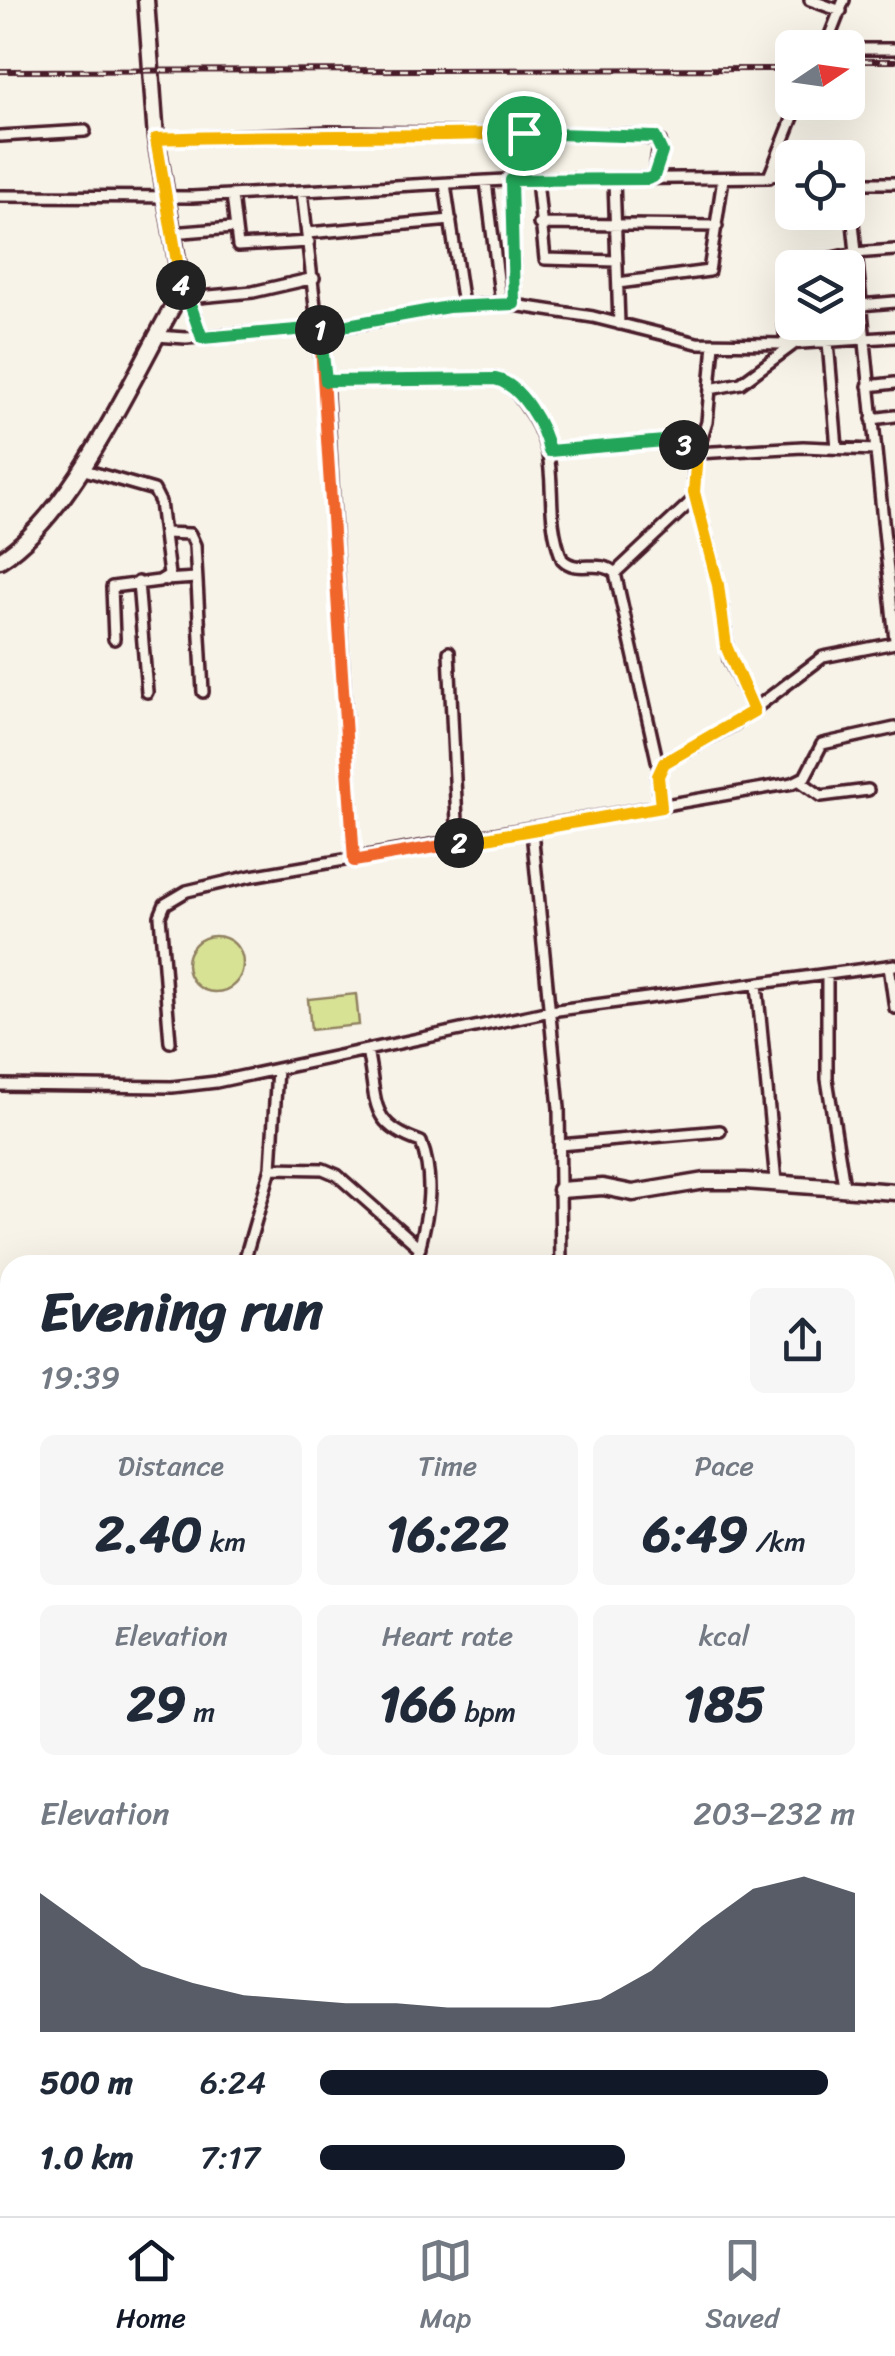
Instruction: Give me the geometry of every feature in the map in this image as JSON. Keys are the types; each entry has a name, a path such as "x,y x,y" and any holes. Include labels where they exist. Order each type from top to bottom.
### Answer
{"main road":[{"path":"0,560 50,516 156,336 183,299 163,196 146,0"},
{"path":"560,1190 602,1188 633,1193 705,1181 776,1182 895,1192"}],"street":[{"path":"810,0 842,5 832,30"},
{"path":"865,49 895,49"},
{"path":"772,174 792,120"},
{"path":"0,136 86,131"},
{"path":"156,139 329,132 631,135 660,141 654,176"},
{"path":"0,196 232,195 511,180 775,175"},
{"path":"618,283 705,274 711,265 723,178"},
{"path":"511,180 514,304"},
{"path":"537,180 544,260 617,261"},
{"path":"614,180 619,324"},
{"path":"486,182 501,303"},
{"path":"865,183 895,183"},
{"path":"446,184 463,306"},
{"path":"302,190 326,381 354,861"},
{"path":"232,195 238,246 450,220"},
{"path":"540,224 717,226"},
{"path":"170,233 233,228"},
{"path":"865,252 895,250"},
{"path":"202,338 183,299 254,292 314,278"},
{"path":"865,305 895,302"},
{"path":"156,336 202,338 364,325 463,306 501,303 619,324 676,340 714,344 851,340"},
{"path":"865,339 895,337"},
{"path":"791,340 791,344"},
{"path":"659,769 754,711 823,656 895,642 862,340"},
{"path":"828,342 837,448"},
{"path":"714,344 704,437 697,452 695,498 718,585 729,659 754,711"},
{"path":"710,389 741,382 791,344"},
{"path":"326,381 503,380 543,428 549,451 553,522 562,560 572,567 604,565 615,573 659,769 661,807"},
{"path":"868,386 895,383"},
{"path":"872,419 895,416"},
{"path":"549,451 664,441 697,452 876,450"},
{"path":"81,469 154,490 169,569 166,580"},
{"path":"615,573 695,498"},
{"path":"164,533 184,532 193,539 203,692"},
{"path":"114,639 112,587 196,578"},
{"path":"138,582 147,692"},
{"path":"449,652 458,843"},
{"path":"170,1042 160,949 165,904 187,892 251,876 532,831 800,780 822,744 895,728"},
{"path":"800,780 821,796 868,790"},
{"path":"532,831 560,1145 561,1255"},
{"path":"0,1085 172,1087 277,1069 550,1011 892,966 895,1008"},
{"path":"827,975 827,1079 844,1186"},
{"path":"756,984 776,1182"},
{"path":"367,1050 382,1124 394,1133 421,1142 426,1157 431,1197 418,1255"},
{"path":"246,1255 270,1168 277,1069"},
{"path":"560,1145 720,1131"},
{"path":"270,1168 323,1169 337,1175 420,1248"},
{"path":"0,2074 0,2099"}],"green space":[{"path":"215,936 235,944 243,964 235,984 215,992 195,984 187,964 195,944"},
{"path":"356,994 359,1025 311,1030 308,999"}],"railway":[{"path":"865,61 895,61"},
{"path":"0,71 775,69"}],"route":[{"path":"524,133 384,136 329,132 156,139 163,196 179,267 178,299 188,298 202,338 320,328 322,372 326,381 503,380 543,428 549,451 673,441 697,452 694,492 718,585 726,646 732,669 754,711 664,763 658,776 661,807 354,861 326,381 320,328 364,325 448,307 514,304 511,180 648,179 654,176 662,152 655,137 524,133"}]}
